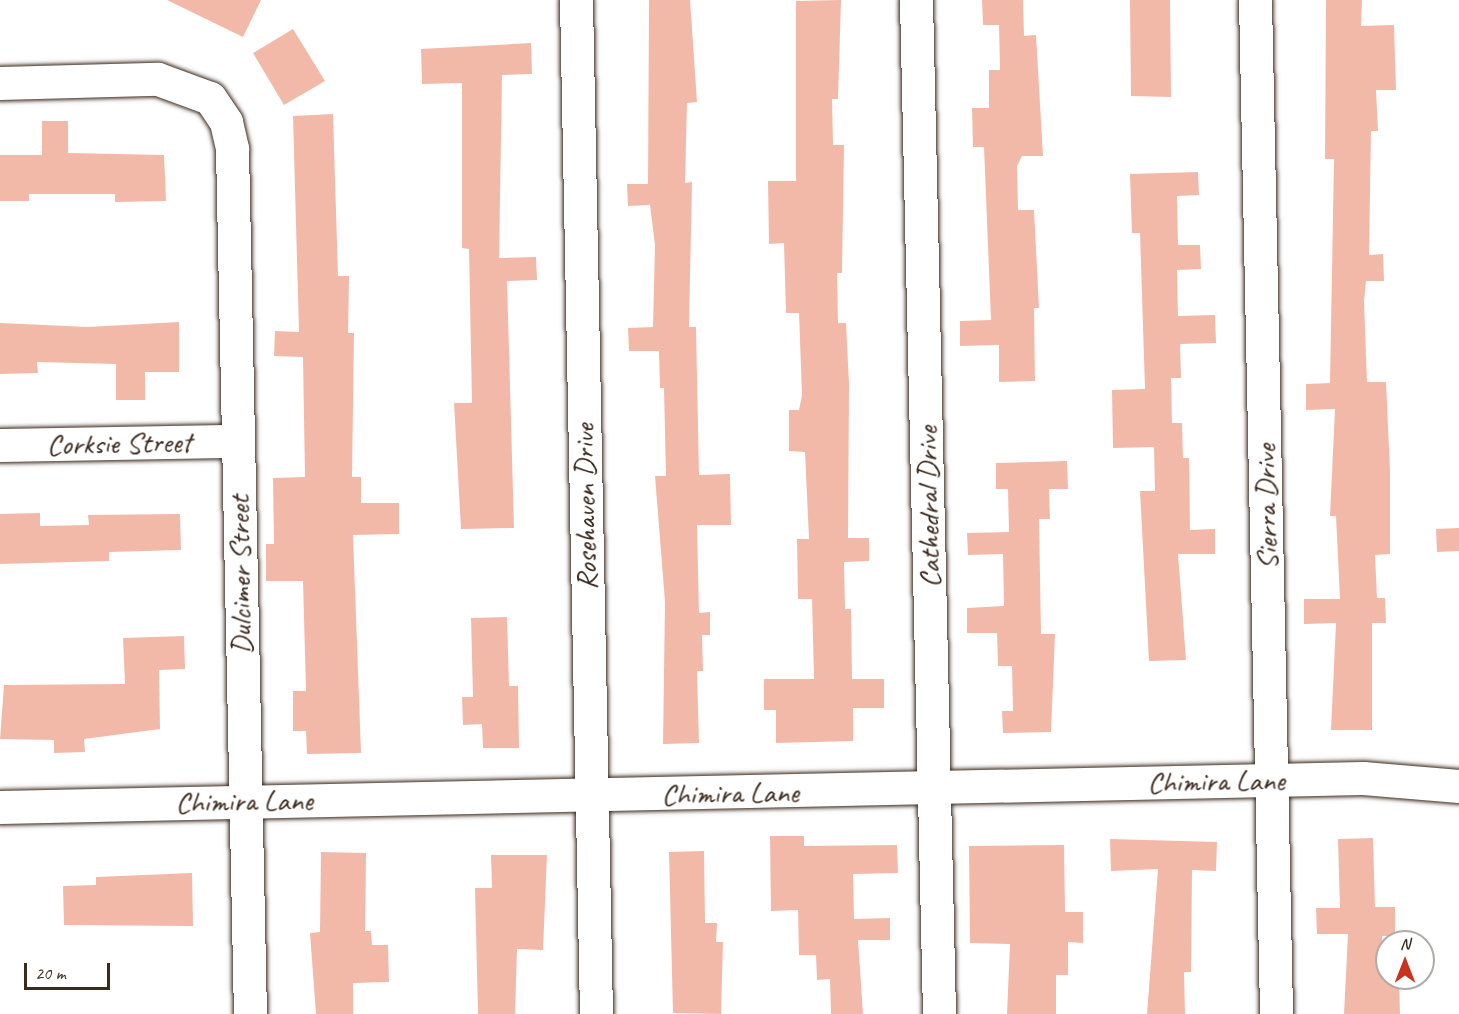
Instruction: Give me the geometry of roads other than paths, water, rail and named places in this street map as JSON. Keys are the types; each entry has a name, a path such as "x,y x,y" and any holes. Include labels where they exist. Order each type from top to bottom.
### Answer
{"street":[{"name":"Rosehaven Drive","path":"576,0 596,1014"},
{"name":"Cathedral Drive","path":"916,0 939,1014"},
{"name":"Sierra Drive","path":"1255,0 1276,1014"},
{"name":"Dulcimer Street","path":"0,83 158,79 185,84 210,98 229,135 250,1014"},
{"name":"Corksie Street","path":"0,445 237,441"},
{"name":"Chimira Lane","path":"0,807 1363,778 1459,786"}]}
